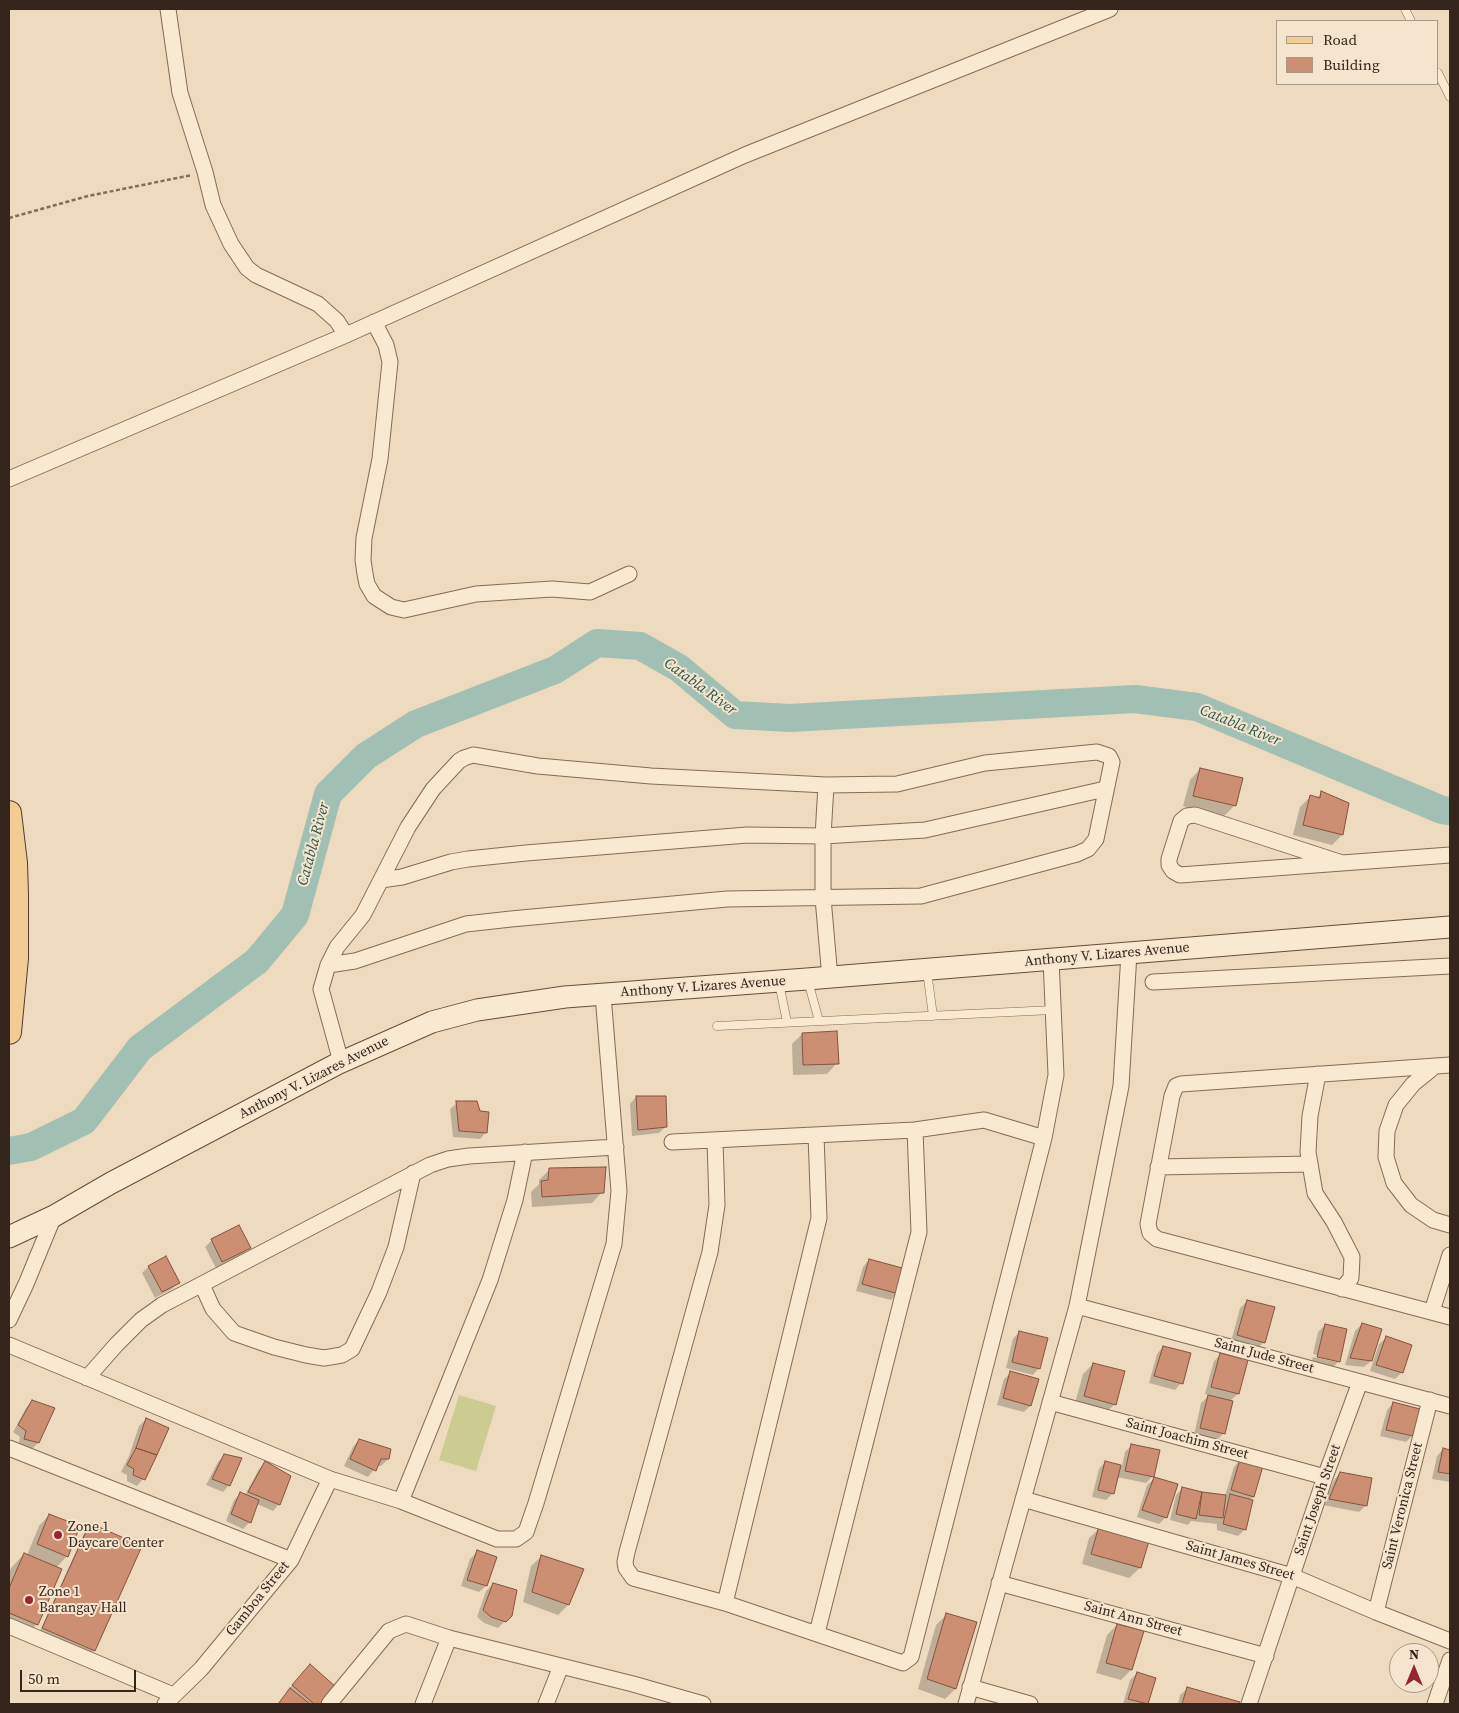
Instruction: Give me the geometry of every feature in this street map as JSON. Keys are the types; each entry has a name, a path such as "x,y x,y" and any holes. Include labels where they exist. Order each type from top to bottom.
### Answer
{"main road":[{"path":"9,813 15,863 16,958 9,1032"},
{"name":"Anthony V. Lizares Avenue","path":"9,1237 54,1216 340,1062 432,1022 477,1010 565,997 830,978 1450,927"}],"street":[{"path":"168,9 180,93 205,172 213,205 221,224 247,268 256,275 318,304 337,321 346,334"},
{"path":"9,478 374,322 745,156 1110,9"},
{"path":"374,322 386,345 390,362 380,459 364,538 363,560 365,574 367,584 374,596 391,608 404,610 476,594 552,589 590,592 629,574"},
{"path":"328,965 354,961 466,924 727,900 921,896 1077,854 1088,849 1096,839 1112,762 1109,756 1097,752 986,763 897,784 826,785 576,770 538,766 473,755 459,761 433,789 408,827 363,916 337,947 328,965 321,989 340,1062"},
{"path":"826,785 823,836 823,898 830,978"},
{"path":"381,880 402,877 451,862 468,859 746,835 823,836 925,830 1105,789"},
{"path":"1342,863 1195,815 1187,816 1181,821 1170,859 1173,871 1180,875 1342,863 1450,855"},
{"path":"966,1704 1077,1306 1121,1086 1129,953"},
{"path":"715,1140 717,1205 710,1252 625,1562 626,1568 633,1578 725,1603 903,1663 911,1657 1044,1138 1056,1076 1051,959"},
{"path":"1153,982 1450,966"},
{"path":"9,1345 330,1479 401,1501 497,1539 516,1539 526,1532 536,1503 614,1244 619,1192 603,995"},
{"path":"1450,1065 1181,1084 1176,1086 1172,1096 1148,1224 1150,1233 1157,1239 1450,1317"},
{"path":"1434,1067 1413,1084 1396,1105 1387,1130 1386,1157 1394,1183 1411,1205 1433,1220 1450,1225"},
{"path":"1318,1074 1310,1116 1308,1152 1315,1193 1334,1222 1352,1257 1351,1278 1342,1289"},
{"path":"672,1142 915,1130 984,1120 1044,1138"},
{"path":"817,1633 919,1232 915,1130"},
{"path":"725,1603 819,1218 816,1135"},
{"path":"87,1378 141,1320 162,1306 430,1165 448,1159 469,1156 616,1147"},
{"path":"401,1501 490,1280 515,1200 525,1152"},
{"path":"1158,1167 1310,1164"},
{"path":"202,1285 213,1309 234,1333 274,1347 306,1355 324,1358 342,1355 352,1349 379,1292 396,1246 413,1173"},
{"path":"9,1320 54,1216"},
{"path":"1432,1311 1450,1255"},
{"name":"Saint Jude Street","path":"1077,1306 1450,1406"},
{"name":"Saint Joseph Street","path":"1249,1704 1325,1477 1360,1382"},
{"name":"Saint Veronica Street","path":"1376,1612 1430,1400"},
{"name":"Saint Joachim Street","path":"1050,1402 1325,1477"},
{"path":"9,1448 291,1560"},
{"name":"Gamboa Street","path":"169,1700 201,1668 291,1560 330,1479"},
{"name":"Saint James Street","path":"1023,1499 1292,1576 1450,1641"},
{"name":"Saint Ann Street","path":"999,1583 1266,1656"},
{"path":"329,1704 388,1631 406,1624 449,1638 561,1666 675,1701 703,1704"},
{"path":"9,1626 169,1700"},
{"path":"423,1704 449,1638"},
{"path":"1435,1704 1450,1660"},
{"path":"546,1704 561,1666"},
{"path":"970,1687 1030,1704"}],"lane":[{"path":"1404,9 1410,20"},
{"path":"1439,75 1450,98"},
{"path":"927,970 933,1016"},
{"path":"807,979 819,1021"},
{"path":"779,981 787,1022"},
{"path":"717,1026 1053,1010"}],"path":[{"path":"9,218 88,196 205,172"}],"green space":[{"path":"459,1395 496,1406 476,1471 439,1460"}],"building":[{"path":"1200,768 1243,778 1236,806 1193,796"},
{"path":"1321,791 1349,803 1343,835 1303,825 1310,795 1320,798"},
{"path":"837,1031 839,1064 803,1065 802,1033"},
{"path":"636,1096 666,1096 667,1127 638,1130"},
{"path":"456,1101 477,1101 480,1111 489,1112 487,1133 459,1131"},
{"path":"606,1167 604,1193 542,1197 541,1181 548,1180 549,1168"},
{"path":"239,1225 251,1248 222,1262 211,1239"},
{"path":"166,1256 180,1283 162,1292 148,1266"},
{"path":"869,1259 906,1269 899,1294 862,1284"},
{"path":"1247,1300 1275,1307 1265,1343 1237,1335"},
{"path":"1362,1323 1382,1329 1372,1361 1350,1358"},
{"path":"1325,1324 1347,1329 1340,1362 1317,1357"},
{"path":"1019,1331 1048,1338 1040,1369 1012,1362"},
{"path":"1386,1336 1412,1345 1403,1373 1376,1365"},
{"path":"1163,1346 1191,1353 1183,1384 1154,1376"},
{"path":"1220,1353 1248,1360 1239,1394 1211,1387"},
{"path":"1093,1363 1125,1371 1116,1405 1084,1396"},
{"path":"1010,1371 1039,1379 1031,1406 1003,1398"},
{"path":"1208,1395 1233,1401 1225,1434 1200,1428"},
{"path":"32,1400 55,1408 39,1443 24,1439 26,1431 18,1425"},
{"path":"1393,1402 1420,1409 1413,1436 1386,1430"},
{"path":"146,1418 169,1428 157,1455 136,1448"},
{"path":"359,1439 391,1449 389,1459 381,1459 376,1471 350,1459"},
{"path":"1131,1444 1160,1450 1154,1477 1125,1471"},
{"path":"136,1448 157,1455 145,1480 133,1475 134,1469 127,1465"},
{"path":"1443,1448 1450,1450 1450,1474 1438,1472"},
{"path":"224,1454 242,1458 230,1486 212,1479"},
{"path":"1240,1459 1263,1466 1254,1497 1231,1490"},
{"path":"265,1461 291,1476 280,1505 248,1492"},
{"path":"1105,1461 1121,1465 1114,1494 1098,1490"},
{"path":"1340,1472 1372,1478 1367,1506 1329,1499"},
{"path":"1154,1477 1178,1484 1167,1518 1142,1510"},
{"path":"1182,1487 1202,1492 1196,1519 1176,1514"},
{"path":"240,1492 259,1500 251,1523 231,1514"},
{"path":"1202,1492 1226,1495 1223,1518 1199,1515"},
{"path":"1230,1494 1253,1500 1246,1530 1223,1524"},
{"name":"Zone 1 Daycare Center","path":"49,1514 80,1526 68,1557 37,1544"},
{"path":"90,1523 142,1546 95,1651 42,1628"},
{"path":"1099,1526 1149,1541 1141,1568 1091,1554"},
{"path":"477,1550 497,1557 487,1586 467,1580"},
{"name":"Zone 1 Barangay Hall","path":"24,1553 62,1569 38,1625 9,1613 9,1588"},
{"path":"541,1555 584,1569 569,1605 532,1592"},
{"path":"493,1583 517,1590 512,1616 506,1622 491,1617 483,1610"},
{"path":"946,1613 977,1622 956,1689 927,1679"},
{"path":"1117,1624 1144,1631 1132,1670 1106,1663"},
{"path":"310,1664 336,1687 321,1704 314,1704 292,1685"},
{"path":"1137,1672 1156,1678 1148,1704 1128,1699"},
{"path":"1187,1687 1240,1702 1239,1704 1182,1704"},
{"path":"290,1688 310,1704 278,1704"}],"waterway":[{"name":"Catabla River","path":"9,1151 31,1147 84,1121 140,1048 257,961 295,915 328,794 366,756 416,724 555,670 597,643 640,646 679,668 735,715 790,718 1135,699 1197,707 1442,810 1450,811"}],"place":[{"name":"Zone 1 Daycare Center","path":"58,1535"},
{"name":"Zone 1 Barangay Hall","path":"29,1600"}]}
